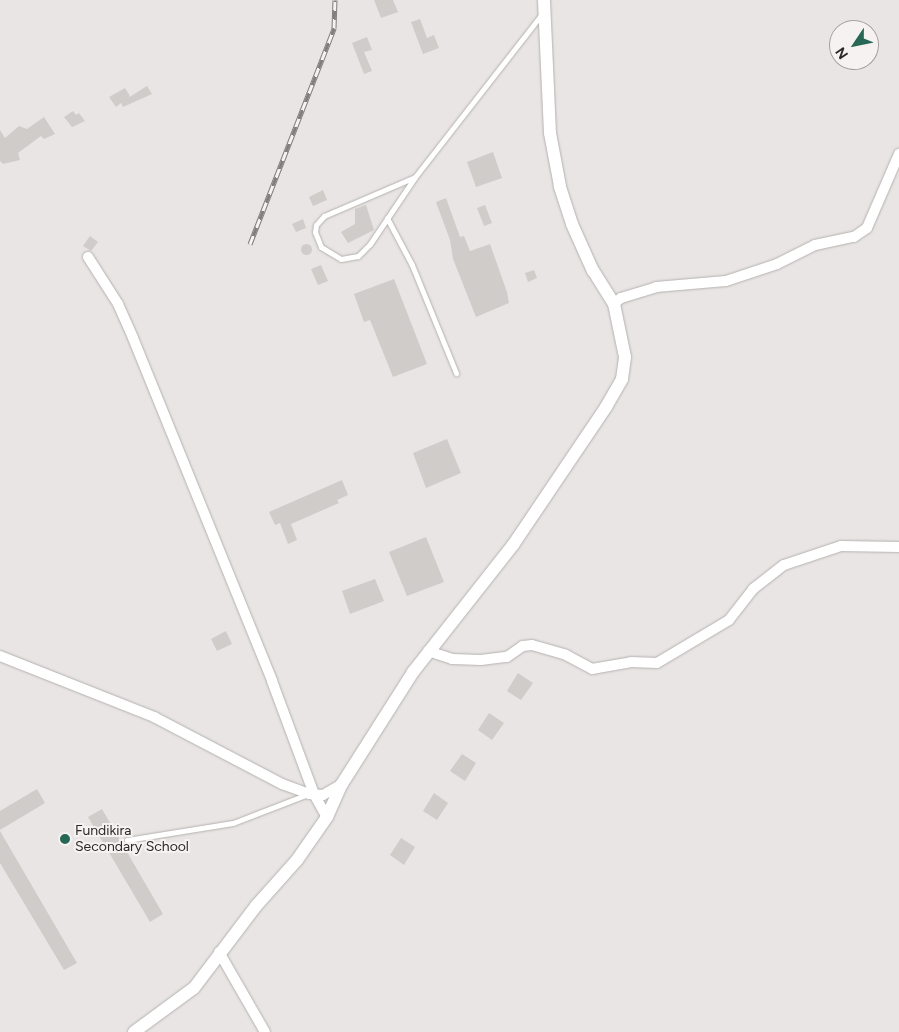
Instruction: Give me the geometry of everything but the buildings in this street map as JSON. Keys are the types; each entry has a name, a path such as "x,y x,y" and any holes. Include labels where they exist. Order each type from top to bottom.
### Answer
{"street":[{"path":"134,1032 194,988 220,952 297,860 327,817 342,784 428,651 513,544 618,386 625,357 614,304 593,271 576,232 560,186 550,133 548,49 544,6"},
{"path":"614,304 621,298 656,287 726,281 777,264 814,245 854,237 867,228 899,154"},
{"path":"88,257 118,304 134,338 268,672 311,794 327,817"},
{"path":"428,651 452,660 481,660 507,657 523,646 532,645 566,655 592,669 631,662 657,663 729,620 753,589 784,565 841,546 899,547"},
{"path":"0,656 154,717 282,784 311,794 323,795 342,784"},
{"path":"220,952 265,1032"}],"lane":[{"path":"415,177 324,216 316,225 317,240 334,258 348,259 358,256 370,244 415,177 544,6"},
{"path":"388,218 412,265 456,373"},
{"path":"127,840 233,823 311,794"}],"railway":[{"path":"250,244 334,28 335,0"}],"place":[{"name":"Fundikira Secondary School","path":"65,839"}]}
